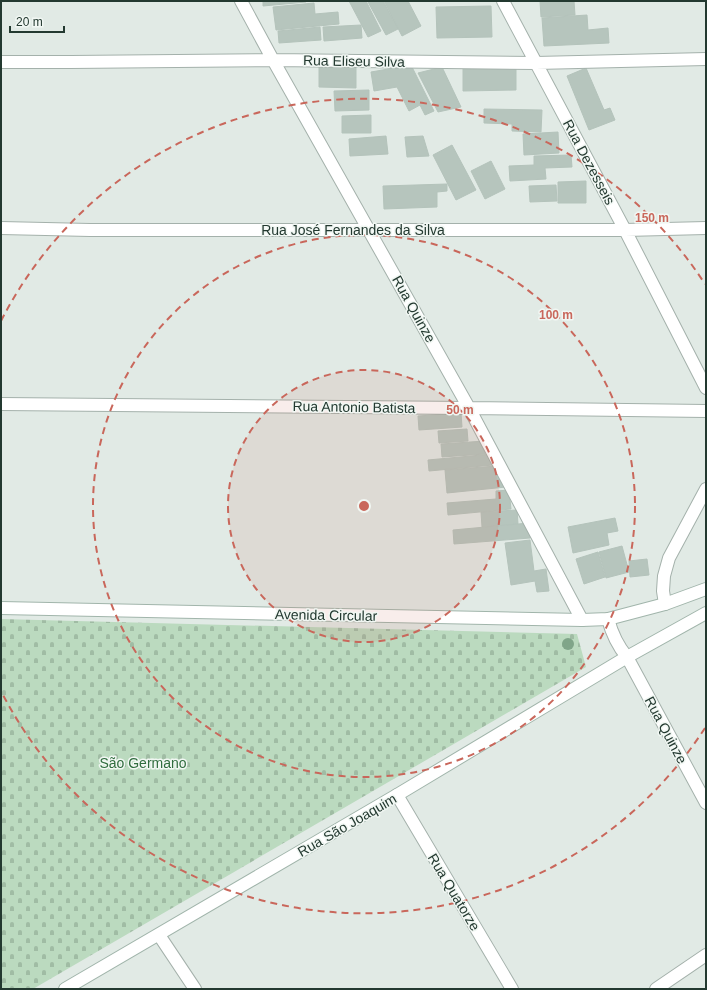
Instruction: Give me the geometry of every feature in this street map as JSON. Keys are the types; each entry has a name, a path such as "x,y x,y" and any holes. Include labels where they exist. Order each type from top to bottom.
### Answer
{"street":[{"name":"Rua Quinze","path":"241,1 469,408 582,620"},
{"name":"Rua Dezesseis","path":"503,1 625,230 706,388"},
{"name":"Rua Eliseu Silva","path":"1,62 273,60 536,63 706,59"},
{"name":"Rua José Fernandes da Silva","path":"1,228 90,230 625,230 706,228"},
{"name":"Rua Antonio Batista","path":"1,404 706,411"},
{"path":"665,604 663,591 664,576 669,558 706,489"},
{"name":"Avenida Circular","path":"1,608 582,620 608,619 665,604 706,589"},
{"name":"Rua São Joaquim","path":"65,989 397,795 627,657 706,613"},
{"path":"608,619 615,640 627,657"},
{"name":"Rua Quinze","path":"627,657 706,803"},
{"name":"Rua Quatorze","path":"397,795 512,989"},
{"path":"159,935 195,989"},
{"path":"656,989 706,955"}],"green space":[{"name":"São Germano","path":"1,619 577,634 586,667 33,989 1,989"}],"building":[{"path":"263,1 306,1 306,2 263,6"},
{"path":"349,1 366,1 381,31 368,37"},
{"path":"383,1 398,29 386,35 368,2"},
{"path":"384,1 408,1 421,26 402,36"},
{"path":"540,1 574,1 575,15 541,17"},
{"path":"314,3 315,14 338,12 339,24 276,30 273,7"},
{"path":"491,6 492,37 437,38 436,7"},
{"path":"587,15 588,30 608,28 609,43 544,46 542,18"},
{"path":"361,25 362,38 324,41 323,27"},
{"path":"320,27 321,40 279,43 278,31"},
{"path":"319,65 356,66 356,88 319,87"},
{"path":"411,65 434,111 425,115 420,105 409,111 397,87 374,91 371,72"},
{"path":"442,67 461,107 438,112 418,73"},
{"path":"516,67 516,90 463,91 463,69"},
{"path":"586,68 604,110 610,108 615,120 589,130 567,76"},
{"path":"369,90 369,110 335,111 334,91"},
{"path":"484,109 542,110 541,132 512,131 512,124 484,123"},
{"path":"371,115 371,133 342,133 342,116"},
{"path":"558,132 559,153 524,155 523,134"},
{"path":"386,136 388,154 350,156 349,139"},
{"path":"423,136 429,156 407,157 405,137"},
{"path":"452,145 476,190 456,200 433,155"},
{"path":"571,155 572,167 545,168 546,179 510,181 509,166 534,165 534,156"},
{"path":"491,161 505,189 485,199 471,171"},
{"path":"586,181 586,203 558,203 558,182"},
{"path":"447,184 447,191 437,192 437,207 384,209 383,186"},
{"path":"556,185 557,201 530,202 529,186"},
{"path":"461,413 462,427 419,430 418,416"},
{"path":"467,429 468,441 439,443 438,431"},
{"path":"485,441 485,454 442,457 441,444"},
{"path":"492,454 493,465 429,471 428,460"},
{"path":"496,466 506,487 447,493 445,470"},
{"path":"509,490 511,509 448,515 447,503 496,499 496,491"},
{"path":"517,510 518,524 482,527 481,512"},
{"path":"615,518 618,531 607,533 609,545 573,553 568,527"},
{"path":"529,523 530,538 454,544 453,530"},
{"path":"530,540 534,571 546,569 549,591 537,592 535,581 511,585 505,543"},
{"path":"622,546 629,572 606,578 599,552"},
{"path":"598,552 605,577 584,584 576,559"},
{"path":"647,559 649,575 630,577 629,561"}]}
